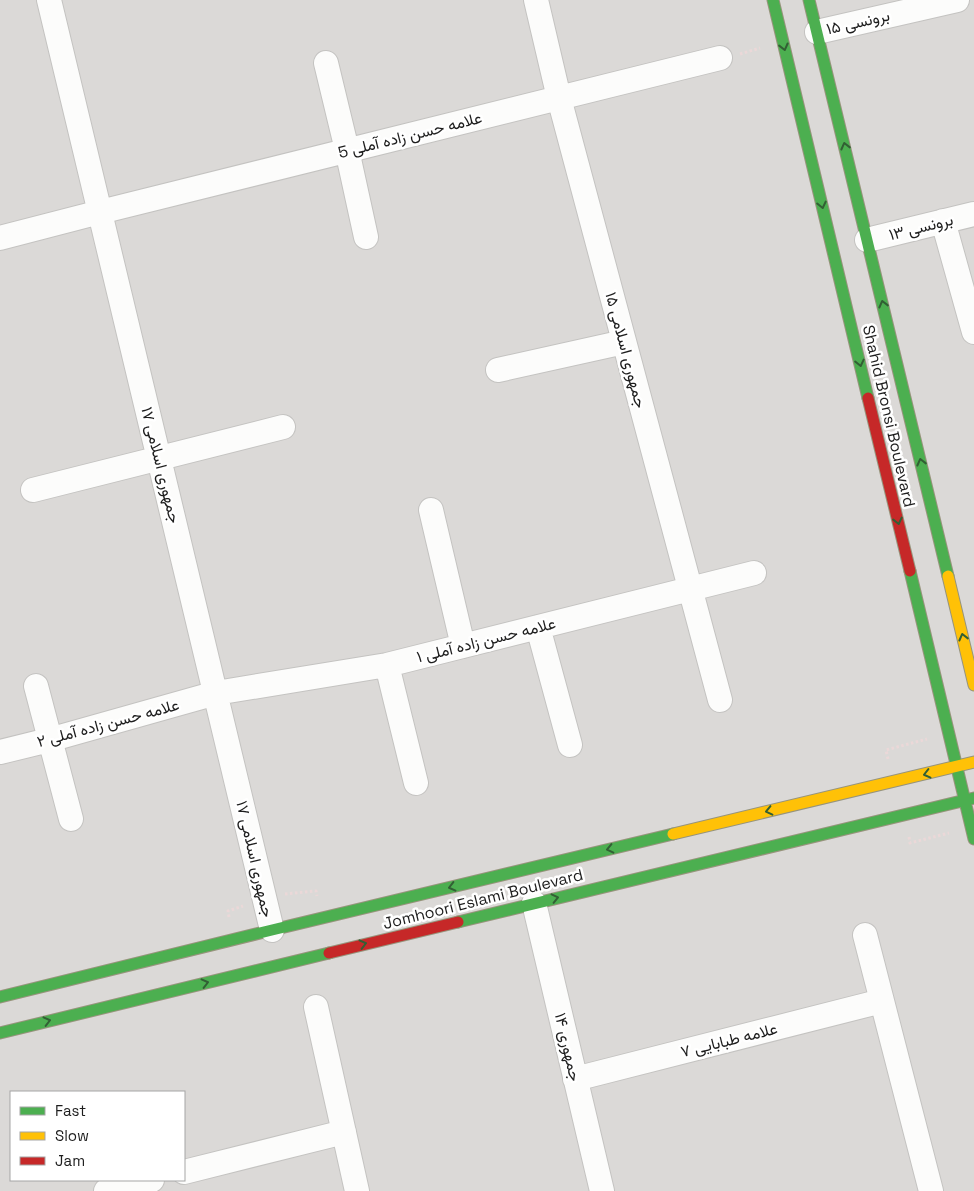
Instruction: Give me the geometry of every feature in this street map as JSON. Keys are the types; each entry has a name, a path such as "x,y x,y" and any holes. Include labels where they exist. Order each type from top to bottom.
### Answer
{"street":[{"name":"جمهوری اسلامی ۱۷","path":"49,0 272,930"},
{"name":"جمهوری اسلامی ۱۵","path":"536,0 558,98 720,700"},
{"name":"Shahid Bronsi Boulevard","path":"772,0 956,766 969,799 974,839"},
{"name":"Shahid Bronsi Boulevard","path":"810,0 974,685"},
{"name":"برونسی ۱۵","path":"817,32 956,0"},
{"name":"علامه حسن زاده آملی 5","path":"0,238 720,58"},
{"path":"326,63 366,237"},
{"name":"برونسی ۱۳","path":"867,240 974,214"},
{"path":"943,221 974,332"},
{"path":"498,370 624,342"},
{"path":"33,490 283,428"},
{"path":"431,510 463,646"},
{"name":"علامه حسن زاده آملی ۱","path":"216,693 387,665 754,573"},
{"path":"538,627 570,745"},
{"path":"387,665 416,782"},
{"path":"36,686 71,819"},
{"name":"علامه حسن زاده آملی ۲","path":"0,752 216,693"},
{"name":"Jomhoori Eslami Boulevard","path":"0,997 272,930 527,873 974,762"},
{"name":"Jomhoori Eslami Boulevard","path":"0,1032 533,898 969,799"},
{"name":"جمهوری ۱۴","path":"533,898 602,1191"},
{"path":"865,935 931,1191"},
{"name":"علامه طبابایی ۷","path":"575,1079 882,1001"},
{"path":"316,1007 357,1191"},
{"path":"185,1172 344,1132"},
{"path":"106,1191 148,1181"}],"path":[{"path":"720,58 783,43"}],"shaded area":[{"path":"0,0 974,0 974,1191 0,1191"}],"traffic: fast":[{"path":"773,0 868,398"},
{"path":"809,0 948,576"},
{"path":"910,571 974,839"},
{"path":"458,922 974,798"},
{"path":"0,997 673,834"},
{"path":"0,1033 329,953"}],"traffic: slow":[{"path":"948,576 974,685"},
{"path":"673,834 974,762"}],"traffic: jam":[{"path":"868,398 910,571"},
{"path":"329,953 458,922"}]}
